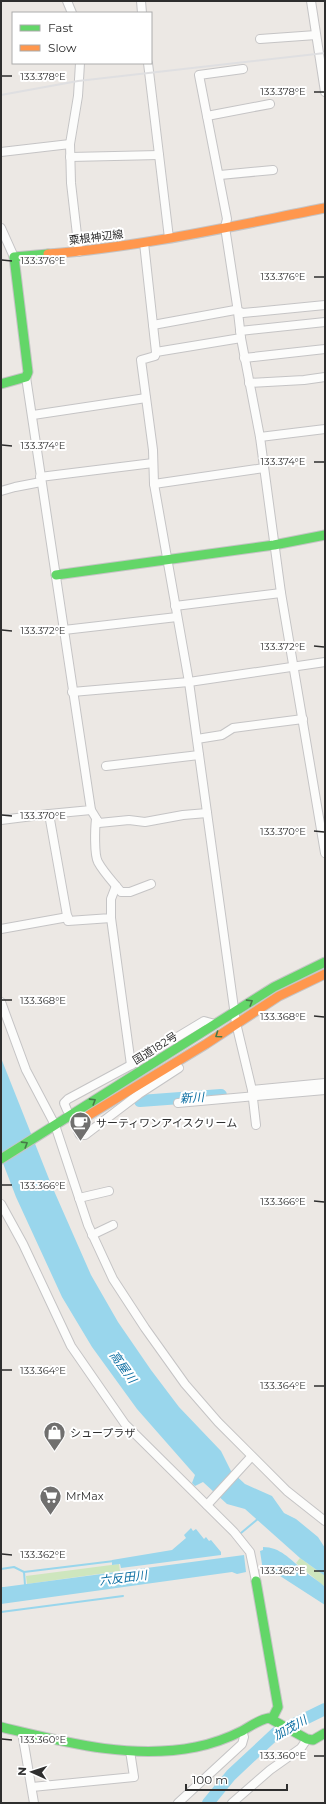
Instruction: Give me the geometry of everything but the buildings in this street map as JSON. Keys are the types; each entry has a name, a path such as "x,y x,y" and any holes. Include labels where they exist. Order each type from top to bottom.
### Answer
{"main road":[{"name":"粟根神辺線","path":"14,257 78,252 144,242 325,208"},
{"path":"1,384 26,377 28,372 14,257"},
{"path":"56,575 274,545 325,536"},
{"name":"国道182号","path":"1,1169 53,1132 215,1024 274,987 325,962"},
{"name":"国道182号","path":"1,1159 53,1132 206,1044 279,996 325,974"},
{"path":"256,1582 278,1707 273,1719"},
{"path":"1,1726 96,1748 130,1751 177,1750 221,1740 266,1718 273,1719 306,1739 313,1740 325,1733"}],"street":[{"path":"67,1 72,12"},
{"path":"140,1 142,12"},
{"path":"311,1 325,92"},
{"path":"260,39 316,35"},
{"path":"78,252 70,144 78,96 80,64"},
{"path":"148,64 169,238"},
{"path":"244,69 200,75 220,175 227,219 225,227 240,334 260,438 281,593 303,719 321,810 325,853"},
{"path":"207,116 270,104"},
{"path":"1,152 70,144"},
{"path":"70,157 159,155"},
{"path":"220,175 273,170"},
{"path":"1,228 14,257"},
{"path":"144,242 156,352 155,356 141,360 153,450 154,484 189,682 236,1023 252,1094 256,1125"},
{"path":"153,325 235,310 243,313 325,305"},
{"path":"156,352 240,334 325,322"},
{"path":"244,358 325,349"},
{"path":"26,377 33,415 40,479 91,810 99,823 129,820 145,822 207,812"},
{"path":"249,383 304,380 325,377"},
{"path":"33,415 146,398"},
{"path":"260,438 325,429"},
{"path":"1,489 15,487 40,479 153,462"},
{"path":"154,484 264,468"},
{"path":"175,606 281,593"},
{"path":"64,630 177,617"},
{"path":"72,692 189,682 294,668 325,662"},
{"path":"197,738 222,735 233,728 303,719"},
{"path":"106,766 199,756"},
{"path":"1,820 91,810"},
{"path":"49,814 68,921 111,918"},
{"path":"96,819 95,826 98,862 116,886 122,892 130,892 151,884"},
{"path":"116,886 111,899 111,918 131,1065"},
{"path":"1,929 68,917"},
{"path":"1,1002 26,1070 53,1132 92,1235 114,1279 145,1328 181,1378 250,1459 287,1491 325,1520"},
{"path":"66,1110 64,1103 68,1099 131,1065 204,1021 215,1024"},
{"path":"78,1131 80,1135 85,1135 139,1094 205,1051 206,1044"},
{"path":"178,1103 325,1083"},
{"path":"252,1094 325,1090"},
{"path":"79,1198 109,1192"},
{"path":"1,1204 24,1244 75,1352 125,1424 208,1503 248,1548 256,1582"},
{"path":"92,1235 113,1225"},
{"path":"208,1503 250,1459"},
{"path":"178,1803 242,1744 244,1737 242,1731"},
{"path":"22,1732 34,1803"},
{"path":"232,1803 270,1770 301,1748 306,1739"},
{"path":"32,1787 134,1777 130,1751"}],"green space":[{"path":"300,1558 325,1576 325,1587 296,1563"},
{"path":"119,1564 120,1571 27,1584 26,1576"}],"water":[{"name":"高屋川","path":"1,1058 51,1184 91,1275 118,1322 179,1407 221,1451 231,1471 245,1484 272,1496 284,1513 296,1519 318,1537 325,1548 325,1576 300,1558 245,1509 227,1504 203,1482 195,1486 192,1483 195,1475 137,1409 92,1347 62,1297 16,1197 1,1158"},
{"path":"191,1528 193,1531 196,1529 204,1539 206,1537 209,1541 211,1540 221,1552 221,1555 121,1568 120,1564 112,1565 112,1560 172,1550 186,1538 184,1535"},
{"path":"263,1547 280,1551 320,1582 325,1587 325,1605 277,1574 263,1571 260,1551 263,1550"},
{"name":"六反田川","path":"244,1555 246,1572 237,1574 232,1572 1,1604 1,1587"}],"waterway":[{"name":"新川","path":"139,1098 140,1101 221,1095"},
{"path":"241,1533 259,1518"},
{"path":"1,1569 14,1567 24,1572 114,1561"},
{"path":"24,1572 25,1585"},
{"path":"1,1612 123,1596"},
{"name":"加茂川","path":"208,1803 231,1775 276,1733 325,1709"}],"tunnel":[{"path":"68,1112 78,1131"}],"railway":[{"path":"1,95 78,81 325,53"}],"traffic: fast":[{"path":"1,384 26,377 28,372 14,257 48,254"},
{"path":"56,575 274,545 325,535"},
{"path":"1,1159 274,987 325,962"},
{"path":"256,1581 278,1707 272,1719"},
{"path":"1,1727 98,1748 147,1751 172,1750 208,1744 231,1736 269,1718 307,1739 313,1740 325,1733"}],"traffic: slow":[{"path":"48,254 83,251 152,241 325,208"},
{"path":"89,1115 206,1044 279,996 325,974"}],"place":[{"name":"サーティワンアイスクリーム","path":"81,1142"},
{"name":"シュープラザ","path":"55,1452"},
{"name":"MrMax","path":"51,1516"}]}
